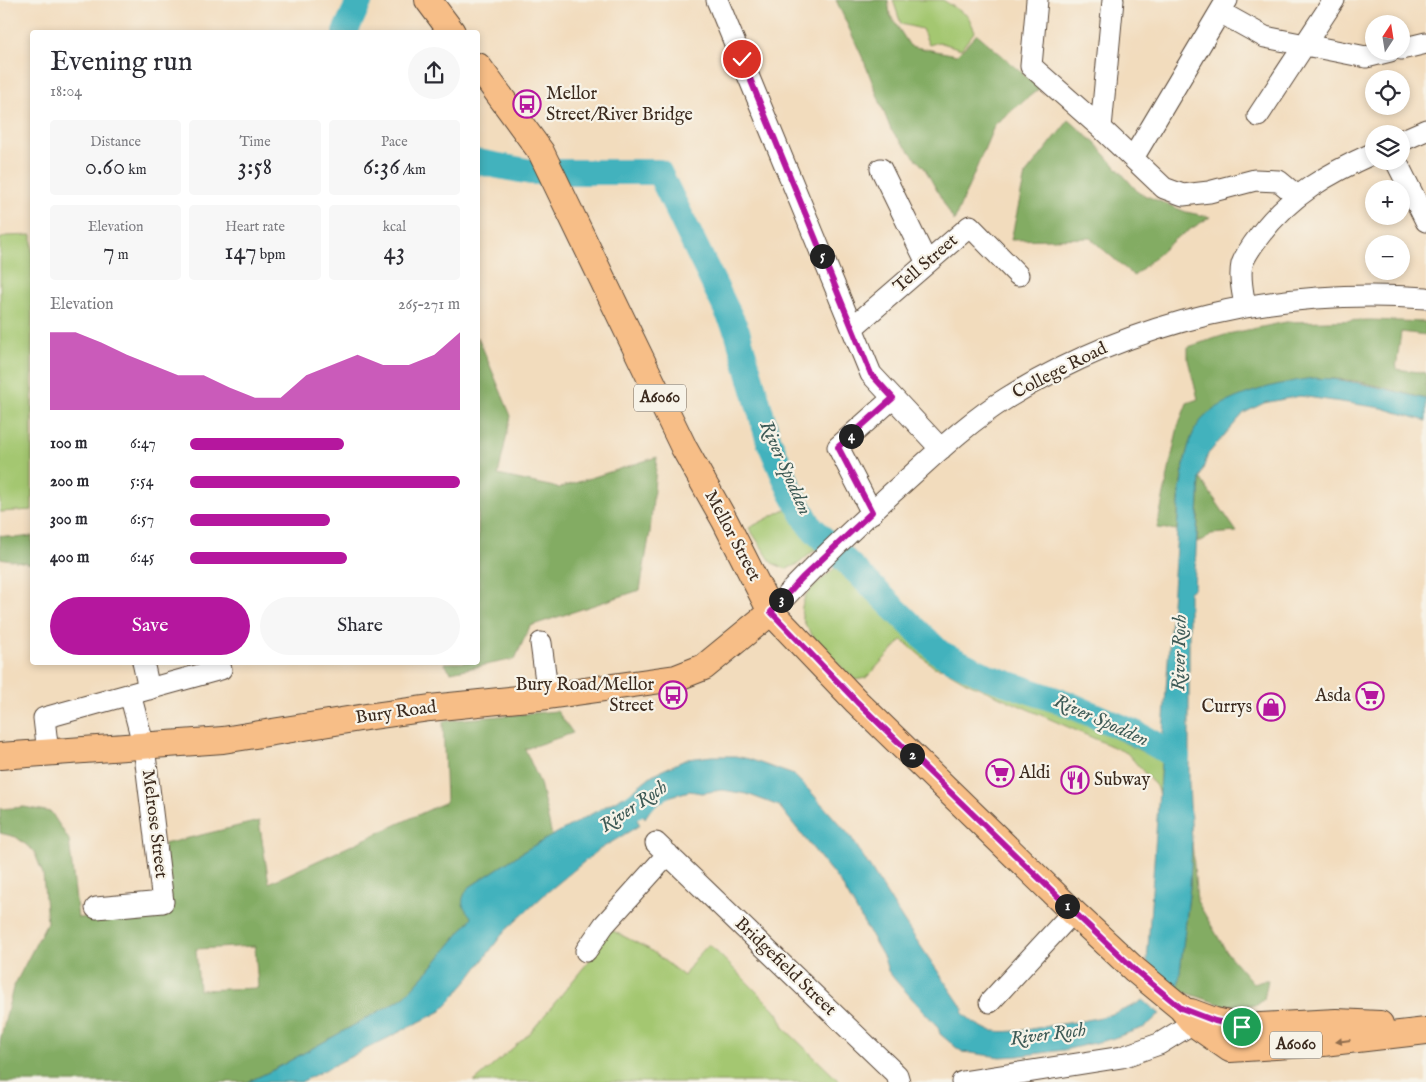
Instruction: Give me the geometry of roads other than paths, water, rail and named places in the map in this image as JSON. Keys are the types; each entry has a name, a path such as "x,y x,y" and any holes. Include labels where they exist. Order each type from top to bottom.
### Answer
{"main road":[{"path":"428,0 450,30"},
{"name":"Mellor Street","path":"480,69 541,152 684,448 725,521 771,612 857,702 1074,912 1187,1016"},
{"name":"Bury Road","path":"0,756 223,740 366,716 548,696 676,678 704,667 771,612"},
{"name":"A6060","path":"1187,1016 1242,1027 1336,1022 1426,1027"},
{"name":"A6060","path":"1187,1016 1230,1050 1323,1043 1426,1032"}],"street":[{"path":"717,0 871,374 941,449"},
{"path":"1037,0 1031,66 1101,128 1164,188 1184,195 1210,192 1255,180 1278,180 1297,196"},
{"path":"1101,128 1114,0"},
{"path":"1258,116 1334,0"},
{"path":"1133,158 1224,6 1265,37 1365,57"},
{"path":"1410,47 1426,43"},
{"path":"1410,137 1426,130"},
{"path":"1245,306 1240,277 1242,265 1248,251 1271,221 1297,196 1344,167 1365,157"},
{"path":"881,169 928,263"},
{"path":"1400,170 1426,221"},
{"name":"Tell Street","path":"852,328 970,226 1018,275"},
{"name":"College Road","path":"771,612 822,558 941,449 983,414 1072,362 1166,325 1245,306 1300,298 1398,296 1426,298"},
{"path":"872,512 838,447 893,398"},
{"path":"541,643 548,696"},
{"name":"Melrose Street","path":"96,908 164,902 144,747 139,692 143,665"},
{"path":"48,753 44,718 221,670"},
{"name":"Bridgefield Street","path":"586,951 662,848 897,1076 899,1082"},
{"path":"990,1002 1074,912"},
{"path":"970,1081 1122,1057 1159,1044 1187,1016"}],"water":[{"path":"1314,378 1357,383 1426,399 1426,421 1382,408 1300,396 1264,403 1244,413 1208,454 1200,478 1194,588 1189,592 1189,784 1192,842 1190,886 1178,990 1147,962 1180,489 1186,455 1191,438 1199,423 1208,413 1221,405 1269,387"},
{"path":"735,756 749,759 794,775 811,792 851,837 903,920 964,1010 962,1012 981,1026 994,1031 1007,1031 1073,1022 1109,1015 1143,1000 1160,1014 1145,1027 1111,1039 1064,1050 1000,1057 963,1052 940,1034 938,1027 888,971 884,958 842,885 779,806 747,794 722,790 702,793 689,791 668,797 651,809 645,818 631,792 652,775 687,759"},
{"path":"624,796 640,825 597,851 544,895 504,932 468,980 441,1011 301,1082 248,1082 403,998 472,918 463,904 463,897 468,888 526,850"}],"waterway":[{"name":"River Spodden","path":"346,30 360,0"},
{"name":"River Spodden","path":"480,162 531,172 659,172 737,331 769,441 791,492 810,526 940,653 989,677 1068,704 1137,734 1177,757"},
{"name":"River Roch","path":"601,829 665,784"}],"place":[{"name":"Mellor Street/River Bridge","path":"527,104"},
{"name":"Bury Road/Mellor Street","path":"673,695"},
{"name":"Asda","path":"1370,696"},
{"name":"Currys","path":"1271,707"},
{"name":"Aldi","path":"1000,773"},
{"name":"Subway","path":"1075,780"}]}
